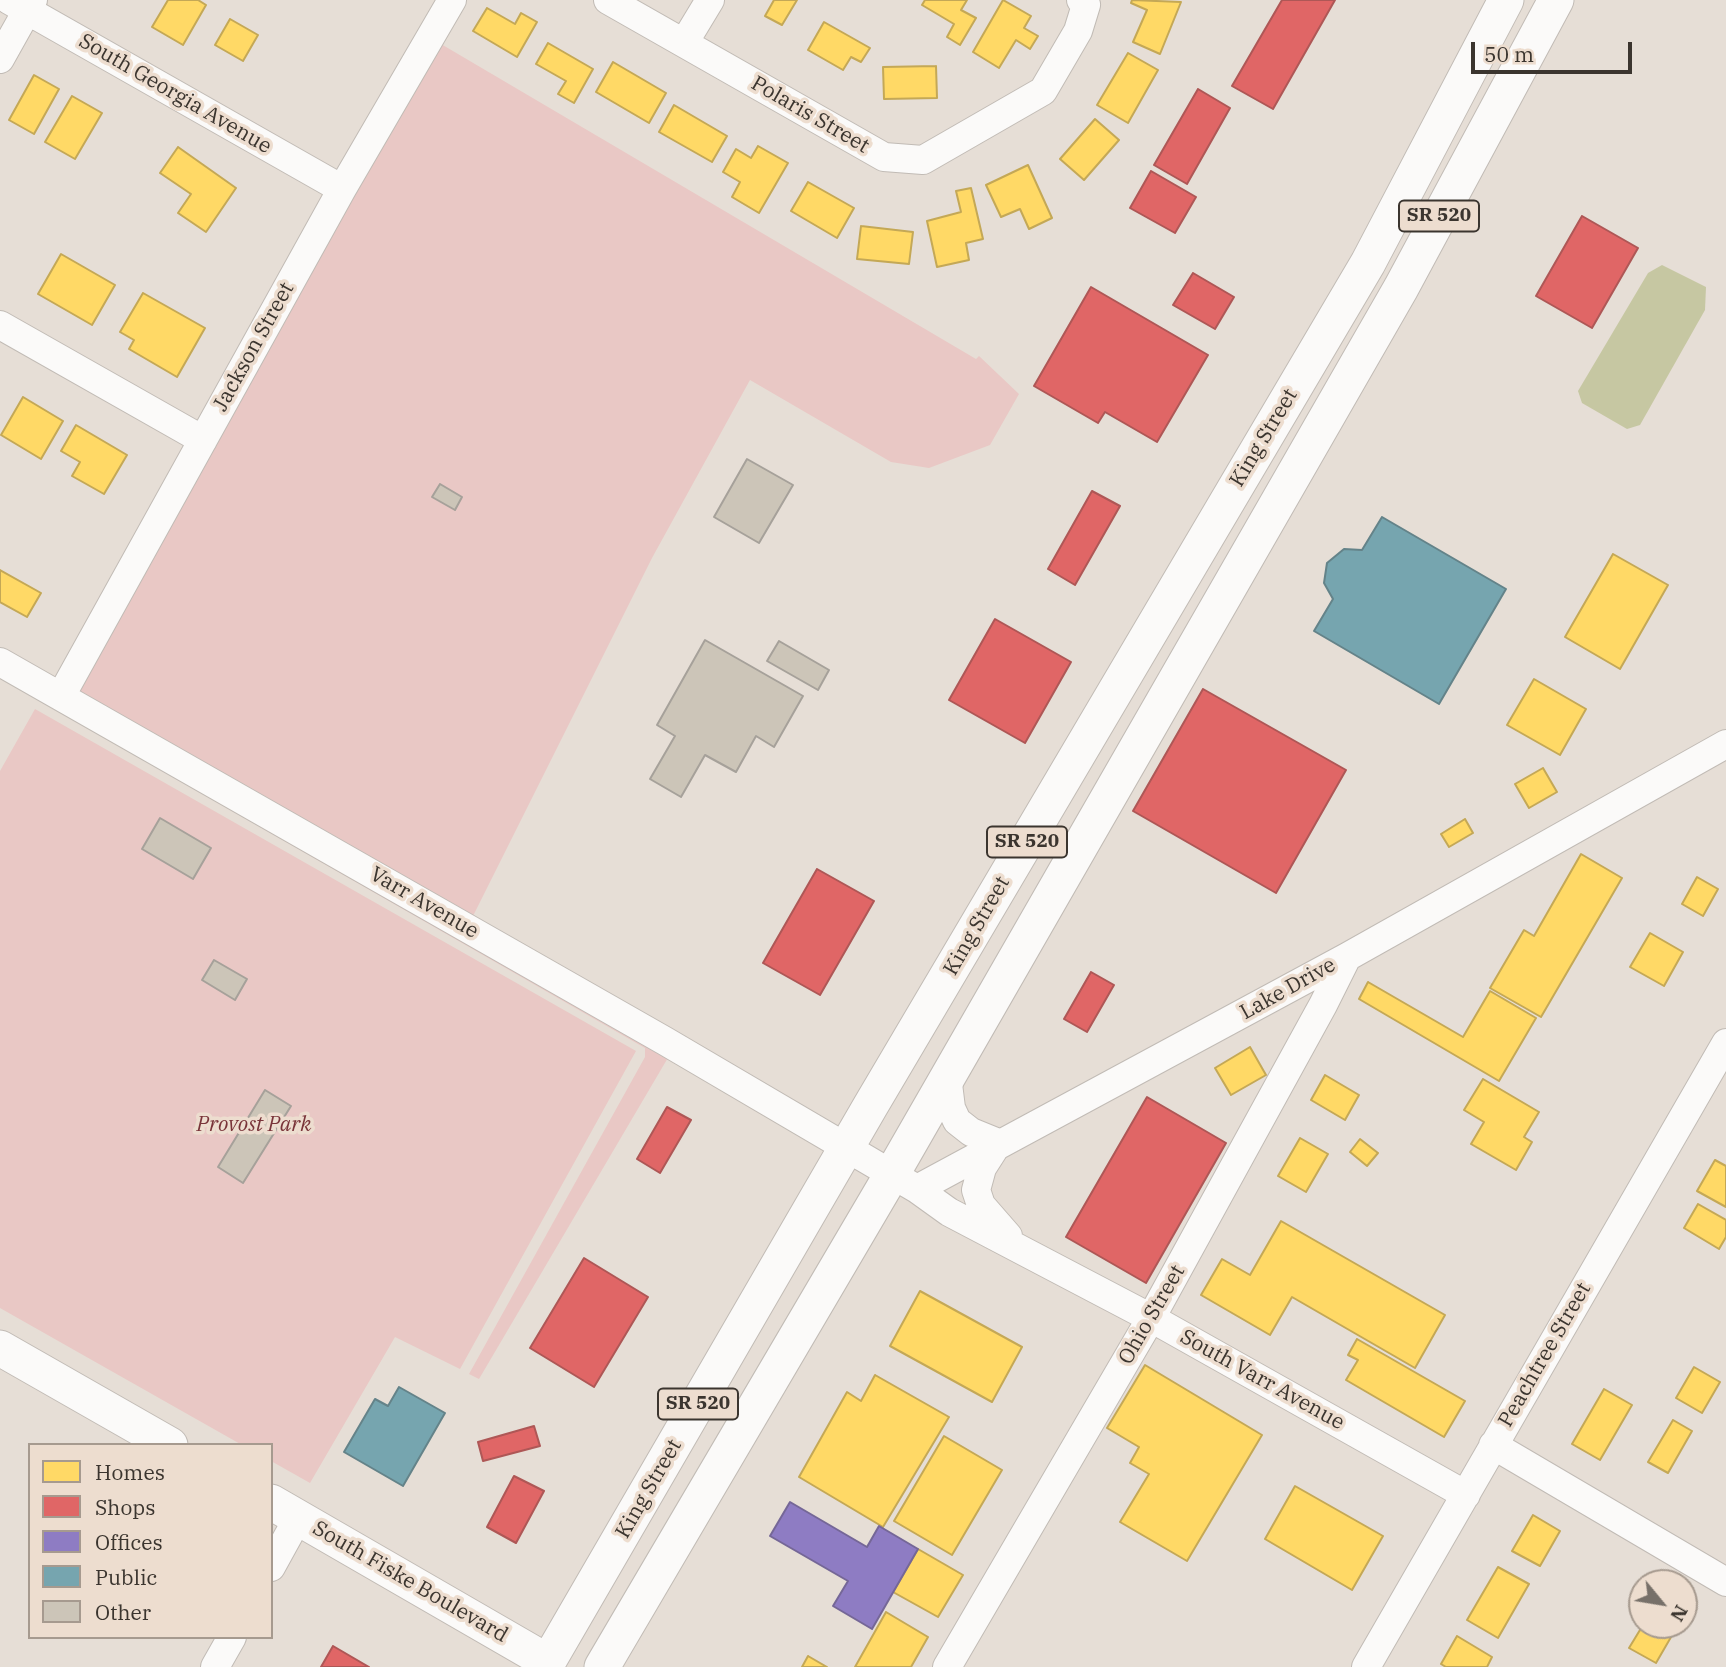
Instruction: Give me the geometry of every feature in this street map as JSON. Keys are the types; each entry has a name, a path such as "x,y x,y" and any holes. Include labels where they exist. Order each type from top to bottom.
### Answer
{"main road":[{"name":"King Street","path":"550,1665 848,1146 1368,263 1506,0"},
{"path":"1476,144 1475,118 1532,0"},
{"name":"King Street","path":"602,1667 904,1181 947,1076 1401,288 1476,144 1556,0"},
{"path":"1347,380 1352,322 1414,214 1408,185"},
{"path":"0,1348 166,1443"},
{"name":"South Fiske Boulevard","path":"285,1510 550,1665"}],"street":[{"name":"Jackson Street","path":"61,696 342,188 452,0"},
{"name":"Polaris Street","path":"608,0 884,157 923,160 1043,91 1078,31 1084,3"},
{"path":"684,44 710,0"},
{"name":"South Georgia Avenue","path":"23,4 342,188"},
{"path":"0,60 23,4"},
{"path":"0,325 203,440"},
{"name":"Varr Avenue","path":"0,662 848,1146"},
{"name":"Lake Drive","path":"904,1181 998,1143 1114,1084 1347,957 1726,744"},
{"name":"Ohio Street","path":"947,1667 1151,1318 1347,957"},
{"name":"Peachtree Street","path":"1366,1667 1726,1043"},
{"path":"947,1076 951,1108 957,1121 971,1132 998,1143 982,1168 976,1190 981,1205 1019,1249"},
{"path":"848,1146 932,1202 1019,1249"},
{"name":"South Varr Avenue","path":"1019,1249 1151,1318 1466,1495"},
{"path":"1493,1445 1726,1582"},
{"path":"273,1558 285,1510"},
{"path":"215,1667 231,1639"}],"green space":[{"path":"441,44 976,359 979,356 1019,394 990,445 929,468 891,462 750,380 652,558 472,918 77,693 353,195"},
{"path":"39,696 669,1056 479,1379 469,1374 645,1057 645,1048 37,699"},
{"name":"Provost Park","path":"35,709 636,1051 460,1369 395,1337 310,1483 273,1462 273,1443 238,1443 0,1308 0,771"}],"shaded area":[{"path":"1662,265 1706,287 1705,310 1640,425 1627,429 1582,403 1578,391 1648,273"}],"building: Homes":[{"path":"168,0 198,0 206,5 183,45 152,27"},
{"path":"774,0 797,0 782,25 765,16"},
{"path":"925,0 967,0 961,10 976,18 960,45 947,37 954,24 922,5"},
{"path":"1003,0 1031,16 1024,28 1038,36 1030,49 1016,40 999,68 973,52"},
{"path":"1132,0 1181,2 1160,54 1133,42 1147,10 1131,3"},
{"path":"487,8 515,24 521,13 537,22 517,57 473,31"},
{"path":"230,19 258,35 243,61 215,45"},
{"path":"824,22 870,48 861,62 851,57 843,70 808,50"},
{"path":"548,43 593,69 574,103 558,94 566,81 536,64"},
{"path":"1128,53 1158,70 1128,123 1097,105"},
{"path":"613,62 666,93 649,123 596,92"},
{"path":"936,66 937,98 884,99 883,67"},
{"path":"34,75 59,89 34,134 9,120"},
{"path":"72,96 102,113 75,159 45,142"},
{"path":"674,105 727,136 712,162 659,132"},
{"path":"1095,119 1119,140 1084,180 1060,159"},
{"path":"758,146 788,163 759,213 732,197 740,182 723,172 736,149 751,158"},
{"path":"178,147 236,188 206,232 178,213 191,194 160,173"},
{"path":"1028,165 1052,218 1029,229 1020,209 1001,217 986,185"},
{"path":"808,182 854,208 837,238 791,211"},
{"path":"971,188 983,239 966,243 969,260 937,267 927,221 961,212 956,191"},
{"path":"861,226 913,232 909,264 857,259"},
{"path":"61,254 115,285 92,325 38,294"},
{"path":"143,293 205,328 177,377 129,349 134,340 120,332"},
{"path":"23,397 63,421 41,459 1,435"},
{"path":"76,425 127,455 104,494 72,476 80,462 61,451"},
{"path":"1613,554 1668,585 1620,669 1565,637"},
{"path":"0,570 41,593 27,617 0,602"},
{"path":"1534,679 1586,709 1560,755 1507,725"},
{"path":"1543,768 1557,792 1529,808 1515,784"},
{"path":"1465,819 1473,833 1449,847 1441,834"},
{"path":"1581,854 1622,878 1541,1017 1490,988 1524,930 1534,936"},
{"path":"1697,877 1718,889 1703,916 1682,904"},
{"path":"1650,933 1683,952 1664,986 1630,967"},
{"path":"1368,982 1463,1037 1490,991 1536,1018 1499,1081 1359,999"},
{"path":"1250,1047 1266,1075 1231,1095 1215,1068"},
{"path":"1325,1075 1359,1095 1345,1120 1311,1100"},
{"path":"1483,1079 1539,1112 1524,1137 1532,1142 1516,1170 1471,1144 1484,1122 1464,1110"},
{"path":"1300,1138 1328,1154 1306,1192 1278,1176"},
{"path":"1360,1139 1378,1153 1367,1166 1350,1152"},
{"path":"1715,1160 1726,1166 1726,1207 1697,1191"},
{"path":"1698,1204 1726,1220 1726,1237 1719,1249 1684,1228"},
{"path":"1281,1221 1445,1315 1415,1368 1292,1297 1270,1335 1201,1295 1222,1259 1250,1275"},
{"path":"920,1291 1022,1347 992,1402 890,1346"},
{"path":"1357,1339 1465,1401 1444,1437 1346,1380 1358,1360 1348,1355"},
{"path":"1145,1365 1262,1435 1187,1561 1120,1522 1149,1474 1130,1463 1139,1447 1107,1428"},
{"path":"1694,1367 1720,1382 1702,1413 1676,1398"},
{"path":"875,1375 949,1417 883,1527 799,1477 847,1392 861,1401"},
{"path":"1604,1389 1632,1405 1600,1460 1572,1444"},
{"path":"1673,1420 1692,1431 1668,1473 1648,1462"},
{"path":"944,1436 1002,1470 952,1555 894,1521"},
{"path":"1295,1486 1383,1536 1352,1590 1265,1539"},
{"path":"1533,1515 1560,1531 1540,1566 1512,1551"},
{"path":"918,1549 963,1575 938,1617 893,1592"},
{"path":"1498,1567 1529,1584 1498,1638 1467,1620"},
{"path":"886,1612 928,1637 911,1667 855,1667"},
{"path":"1457,1636 1492,1657 1487,1667 1446,1667 1441,1664"},
{"path":"1634,1639 1670,1639 1656,1663 1629,1648"},
{"path":"808,1656 827,1667 802,1667"}],"building: Shops":[{"path":"1282,0 1335,0 1273,109 1232,86"},
{"path":"1198,89 1230,108 1187,184 1154,165"},
{"path":"1151,171 1196,197 1175,233 1130,208"},
{"path":"1582,216 1638,248 1592,328 1536,296"},
{"path":"1193,273 1234,297 1215,329 1173,305"},
{"path":"1091,287 1208,355 1157,442 1105,412 1098,423 1034,386"},
{"path":"1092,491 1120,506 1075,585 1048,569"},
{"path":"995,619 1071,662 1025,743 949,700"},
{"path":"1203,689 1346,770 1276,893 1133,811"},
{"path":"817,869 874,901 820,995 763,963"},
{"path":"1091,972 1114,985 1087,1032 1064,1019"},
{"path":"1147,1097 1226,1143 1146,1283 1066,1237"},
{"path":"667,1107 691,1120 660,1173 637,1159"},
{"path":"584,1258 648,1297 594,1387 530,1348"},
{"path":"534,1426 540,1446 483,1461 478,1442"},
{"path":"514,1476 544,1491 516,1543 487,1527"},
{"path":"333,1646 369,1667 321,1667"}],"building: Offices":[{"path":"790,1502 867,1547 879,1526 918,1549 872,1629 833,1606 848,1581 770,1536"}],"building: Public":[{"path":"1382,517 1506,589 1439,704 1314,631 1333,599 1324,583 1327,563 1344,549 1362,550"},
{"path":"399,1387 445,1413 403,1486 344,1452 375,1399 388,1406"}],"building: Other":[{"path":"747,459 793,485 759,543 714,517"},
{"path":"440,484 462,497 455,510 432,497"},
{"path":"705,640 803,696 774,747 756,736 736,772 705,755 681,797 650,779 675,736 657,725"},
{"path":"779,641 829,670 818,690 767,661"},
{"path":"160,818 211,848 193,879 142,849"},
{"path":"214,960 247,979 235,1000 202,980"},
{"path":"265,1090 291,1106 243,1183 218,1167"}]}
